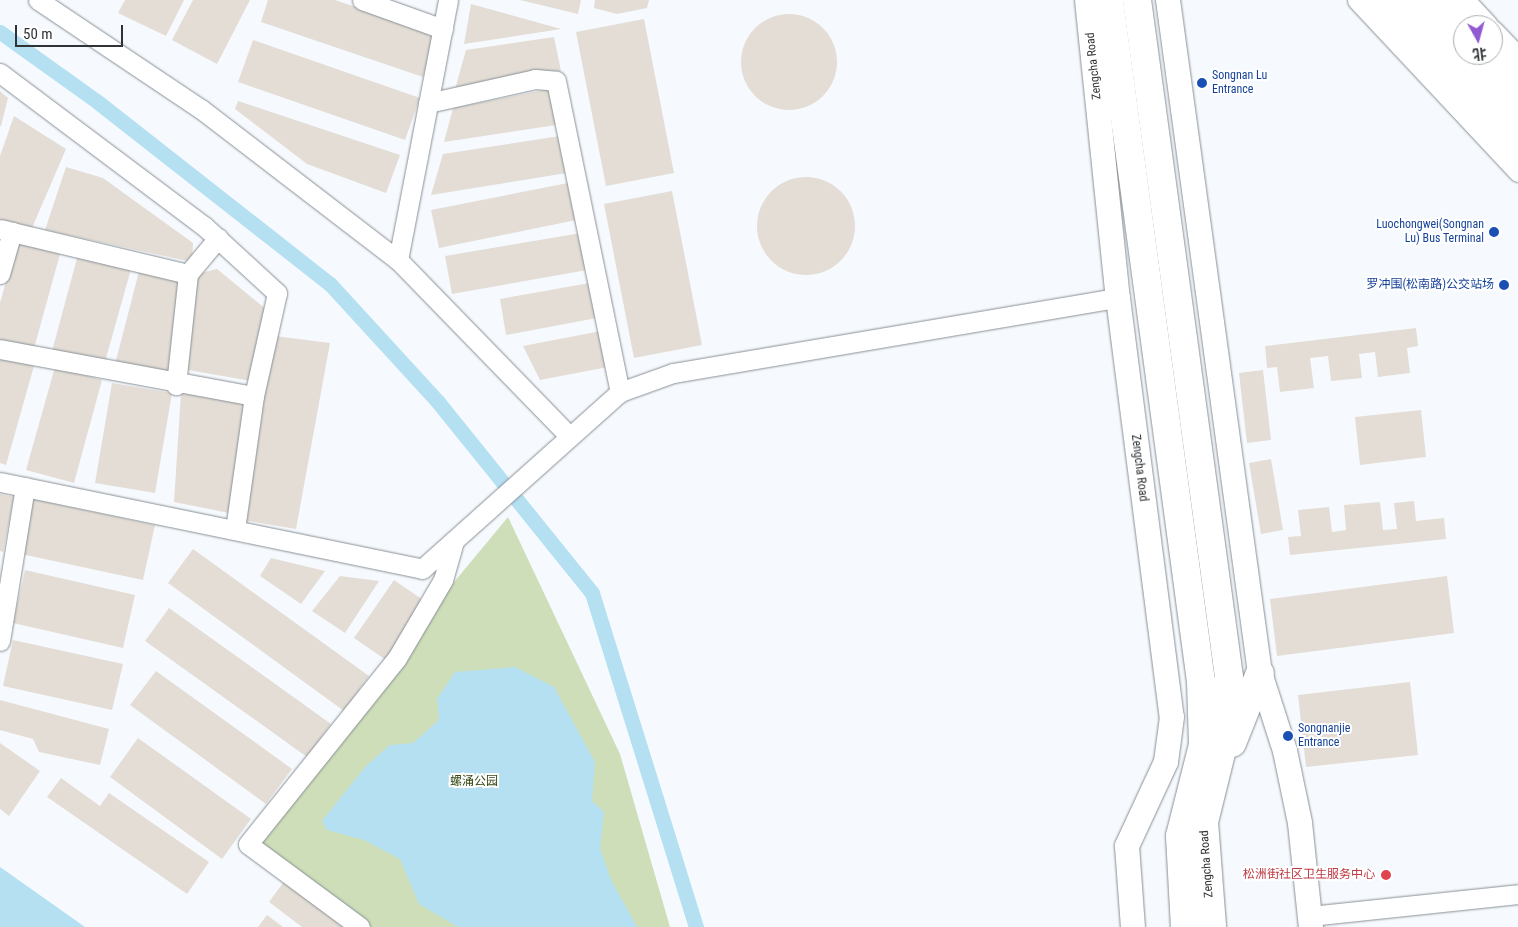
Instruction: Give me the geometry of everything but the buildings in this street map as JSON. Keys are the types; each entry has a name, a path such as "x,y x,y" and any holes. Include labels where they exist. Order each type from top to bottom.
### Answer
{"highway":[{"name":"Zengcha Road","path":"1109,0 1201,682 1203,745 1182,816 1185,927"},
{"name":"Zengcha Road","path":"1137,0 1229,677 1229,709 1204,822 1203,850 1212,927"},
{"path":"1422,0 1453,39"},
{"path":"1379,12 1518,147"},
{"path":"1478,65 1518,102"},
{"path":"1212,787 1260,673"},
{"path":"1182,816 1198,927"}],"main road":[{"name":"Zengcha Road","path":"1087,0 1118,298 1172,717 1166,762 1127,846 1133,927"},
{"path":"1168,0 1260,673 1285,751 1300,823 1310,922"},
{"path":"1400,0 1453,43"},
{"path":"1444,0 1458,15"},
{"path":"1503,62 1518,78"},
{"path":"1474,65 1518,124"}],"street":[{"path":"38,0 201,109 398,260 569,436"},
{"path":"362,0 443,29"},
{"path":"398,260 448,0"},
{"path":"1357,0 1379,12"},
{"path":"1373,0 1379,12 1518,172"},
{"path":"1464,0 1478,15"},
{"path":"1503,40 1518,56"},
{"path":"0,73 218,238 277,294 254,396 235,530"},
{"path":"428,103 535,79 556,81 620,392"},
{"path":"0,274 6,230 188,274"},
{"path":"176,385 188,274 218,238"},
{"path":"0,482 422,569 620,392 672,373 1118,298"},
{"path":"0,349 176,385 254,396"},
{"path":"0,641 25,487"},
{"path":"360,927 248,844 397,658 443,580 454,541"},
{"path":"1310,922 1518,894"}],"green space":[{"name":"螺涌公园","path":"508,517 620,754 670,927 353,927 247,832"}],"water":[{"path":"515,667 554,687 595,762 592,801 604,812 600,848 611,880 637,927 458,927 419,904 400,859 364,840 327,830 322,821 366,766 390,745 413,743 439,720 437,699 455,672"},
{"path":"0,867 85,927 0,927"}],"waterway":[{"path":"0,32 99,103 330,284 438,402 592,593 696,927"}],"place":[{"name":"Songnan Lu Entrance","path":"1202,83"},
{"name":"Luochongwei(Songnan Lu) Bus Terminal","path":"1494,232"},
{"name":"罗冲围(松南路)公交站场","path":"1504,285"},
{"name":"Songnanjie Entrance","path":"1288,736"},
{"name":"松洲街社区卫生服务中心","path":"1386,875"}]}
